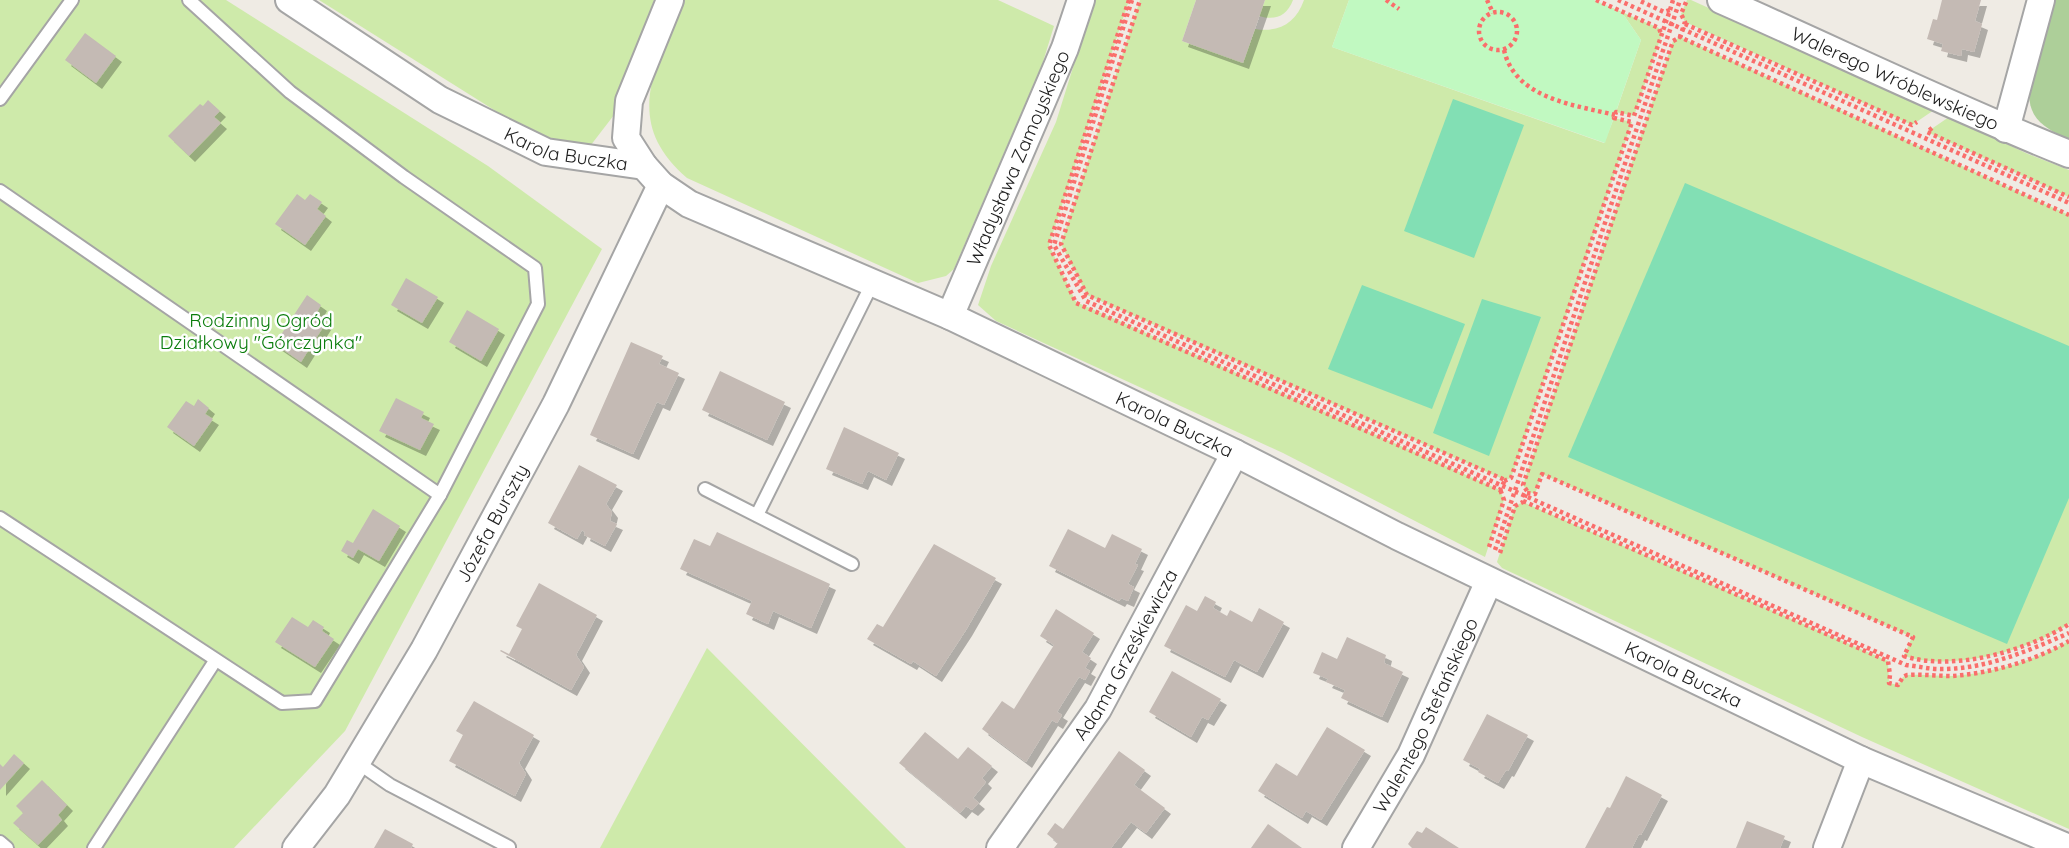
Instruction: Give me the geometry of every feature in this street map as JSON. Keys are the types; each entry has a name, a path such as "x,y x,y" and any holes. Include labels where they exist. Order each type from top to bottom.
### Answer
{"street":[{"name":"Karola Buczka","path":"289,0 440,100 546,152 652,175 689,204 950,316 1235,453 1490,570 1861,760 2069,848"},
{"path":"652,175 626,138 629,101 670,0"},
{"name":"Władysława Zamoyskiego","path":"950,316 1065,48 1081,0"},
{"name":"Walerego Wróblewskiego","path":"1721,0 1850,56 2006,129 2069,154"},
{"path":"2006,129 2041,0"},
{"name":"Józefa Burszty","path":"296,848 337,795 424,650 556,404 652,175"},
{"name":"Adama Grześkiewicza","path":"1000,848 1098,709 1235,453"},
{"name":"Walentego Stefańskiego","path":"1356,848 1411,755 1490,570"},
{"path":"1827,848 1861,760"}],"lane":[{"path":"0,99 72,0"},
{"path":"0,518 282,703 315,701 439,495 538,304 535,268 404,177 290,92 189,0"},
{"path":"0,191 439,495"},
{"path":"757,515 873,282"},
{"path":"705,489 852,564"},
{"path":"94,848 215,661"},
{"path":"357,762 390,785 509,847"},
{"path":"0,842 7,848"}],"path":[{"path":"1130,0 1054,246 1086,302 1502,485"},
{"path":"1130,0 1049,245 1076,303 1502,485"},
{"path":"1140,0 1060,243 1087,295 1514,491 1526,494 1906,665 1938,669 1974,667 2026,651 2069,633"},
{"path":"1386,0 1399,9"},
{"path":"1487,0 1493,13"},
{"path":"1596,0 1659,28 1662,34"},
{"path":"1618,0 2069,203"},
{"path":"1638,0 1664,12 1670,10"},
{"path":"1490,570 1514,491 1640,122 1674,0"},
{"path":"1615,115 1616,112 1634,116 1662,34 1680,0"},
{"path":"1490,570 1497,562 1516,506 1523,502 1526,494 1523,485 1673,41 1680,37 1684,28 1685,22 1681,15 1687,0"},
{"path":"1493,13 1504,13 1513,19 1517,27 1512,45 1504,50 1486,47 1480,38 1479,27 1484,18 1493,13"},
{"path":"1680,37 2069,215"},
{"path":"1504,50 1515,72 1539,94 1640,122"},
{"path":"1502,485 1511,478 1632,122 1614,118 1615,115"},
{"path":"1526,494 1535,494 1542,474 1913,637 1904,656 1912,659 1943,661 2002,653 2034,642 2069,624"},
{"path":"1490,570 1485,558 1504,500 1502,485"},
{"path":"1523,502 1888,661 1889,683 1898,685 1903,677 1908,675 1950,676 1986,672 2040,655 2069,641"}],"green space":[{"name":"Rodzinny Ogród Działkowy \"Górczynka\"","path":"0,0 226,0 488,166 602,249 345,731 234,848 0,848"},
{"path":"319,0 654,0 614,115 584,154 513,122"},
{"path":"684,0 998,0 1054,26 1042,65 954,269 946,276 918,283 687,178 667,157 655,135 650,114 650,92 655,70"},
{"path":"1094,0 1129,0 1049,245 1076,302 1500,490 1504,500 1485,557 1283,453 996,321 978,305 991,266 1056,122"},
{"path":"1140,0 1196,0 1182,41 1243,62 1255,29 1272,29 1285,25 1296,15 1304,0 1349,0 1332,47 1604,143 1614,118 1632,122 1511,478 1505,480 1087,295 1061,244"},
{"path":"1265,0 1293,0 1284,13 1270,18 1259,16"},
{"path":"1349,0 1594,0 1623,14 1641,40 1605,143 1332,47"},
{"path":"1594,0 1659,28 1662,34 1634,116 1616,112 1641,40 1623,14"},
{"path":"1687,0 1934,110 1912,125 1685,22 1681,14"},
{"path":"2055,0 2069,0 2069,139 2054,132 2035,116 2029,97 2033,72"},
{"path":"1680,37 2069,215 2069,624 2033,643 1989,656 1944,662 1904,656 1912,637 1542,474 1535,494 1527,491 1523,485 1673,41"},
{"path":"1453,99 1524,125 1474,258 1404,231"},
{"path":"1949,117 2069,170 2069,197 1927,132"},
{"path":"1685,183 2069,346 2069,498 2007,644 1568,457"},
{"path":"1362,285 1465,324 1432,409 1328,369"},
{"path":"1482,299 1541,317 1489,456 1433,433"},
{"path":"1523,502 1888,661 1889,683 1898,685 1907,675 1952,676 1997,669 2027,660 2069,641 2069,829 1862,737 1502,568 1497,562 1515,506"},
{"path":"707,648 906,848 600,848"}],"building":[{"path":"1196,0 1265,0 1243,63 1182,41"},
{"path":"1942,0 1981,0 1975,21 1982,24 1974,52 1962,49 1961,56 1941,51 1943,44 1927,39 1933,19 1937,20"},
{"path":"85,33 116,56 96,83 65,60"},
{"path":"208,100 220,111 214,117 221,123 189,156 168,136 200,104 203,106"},
{"path":"297,194 305,200 310,194 322,202 317,209 326,216 305,245 275,224"},
{"path":"406,278 438,297 422,323 391,305"},
{"path":"307,295 321,305 316,314 327,321 301,362 275,344"},
{"path":"467,310 499,329 481,361 449,342"},
{"path":"631,342 663,356 659,364 679,373 664,405 657,402 633,454 590,435"},
{"path":"720,371 785,402 767,440 702,410"},
{"path":"396,398 424,412 421,418 434,424 420,450 379,431"},
{"path":"198,399 209,408 205,414 213,419 194,446 167,427 186,401 194,406"},
{"path":"844,427 899,453 886,480 868,471 862,484 826,469"},
{"path":"579,465 617,485 606,504 612,512 610,521 617,524 605,546 584,535 582,530 577,539 548,523"},
{"path":"373,509 400,526 379,561 358,549 353,558 341,551 347,540 353,543"},
{"path":"1068,529 1105,548 1112,534 1142,549 1135,564 1138,565 1128,584 1134,587 1128,601 1121,598 1119,601 1049,566"},
{"path":"717,532 830,584 811,628 773,611 768,624 746,614 752,601 680,569 694,539 710,546"},
{"path":"934,544 996,578 936,676 913,661 911,664 867,639 877,624 883,627"},
{"path":"539,583 597,615 576,655 584,667 571,690 500,651 509,654 522,629 516,626"},
{"path":"1205,596 1216,602 1213,608 1227,616 1230,610 1252,622 1259,608 1284,622 1257,672 1234,660 1225,677 1164,646 1186,605 1197,611"},
{"path":"1056,609 1094,633 1082,652 1091,658 1085,668 1090,671 1085,680 1079,677 1057,712 1062,715 1057,723 1052,720 1026,762 982,729 1002,701 1014,709 1054,645 1040,636"},
{"path":"292,617 308,627 313,620 324,627 322,631 334,639 315,667 275,642"},
{"path":"1347,637 1386,655 1384,663 1403,672 1382,717 1341,698 1345,690 1313,673 1322,652 1337,659"},
{"path":"1172,671 1221,699 1208,720 1202,717 1191,737 1149,712"},
{"path":"474,701 534,735 519,763 526,774 515,796 449,761 463,735 456,731"},
{"path":"1487,714 1528,735 1508,771 1506,770 1498,783 1463,760"},
{"path":"1327,727 1365,750 1321,820 1306,811 1302,818 1258,791 1276,763 1297,776"},
{"path":"925,732 958,759 968,747 992,766 982,778 986,782 973,798 979,803 972,810 966,806 960,813 899,763"},
{"path":"1119,751 1145,770 1134,785 1165,808 1146,833 1131,822 1111,848 1054,848 1058,843 1047,834 1055,823 1063,829"},
{"path":"14,754 24,763 0,790 0,764 3,767"},
{"path":"1626,776 1662,795 1641,835 1639,834 1632,848 1585,848 1607,807 1610,808"},
{"path":"42,780 67,805 58,815 62,820 38,845 13,823 23,813 16,806"},
{"path":"1747,821 1785,836 1780,848 1736,848"},
{"path":"1268,824 1302,848 1251,848"},
{"path":"1426,827 1459,848 1412,848 1408,844 1417,831 1422,833"},
{"path":"385,829 413,844 411,848 374,848"}]}
